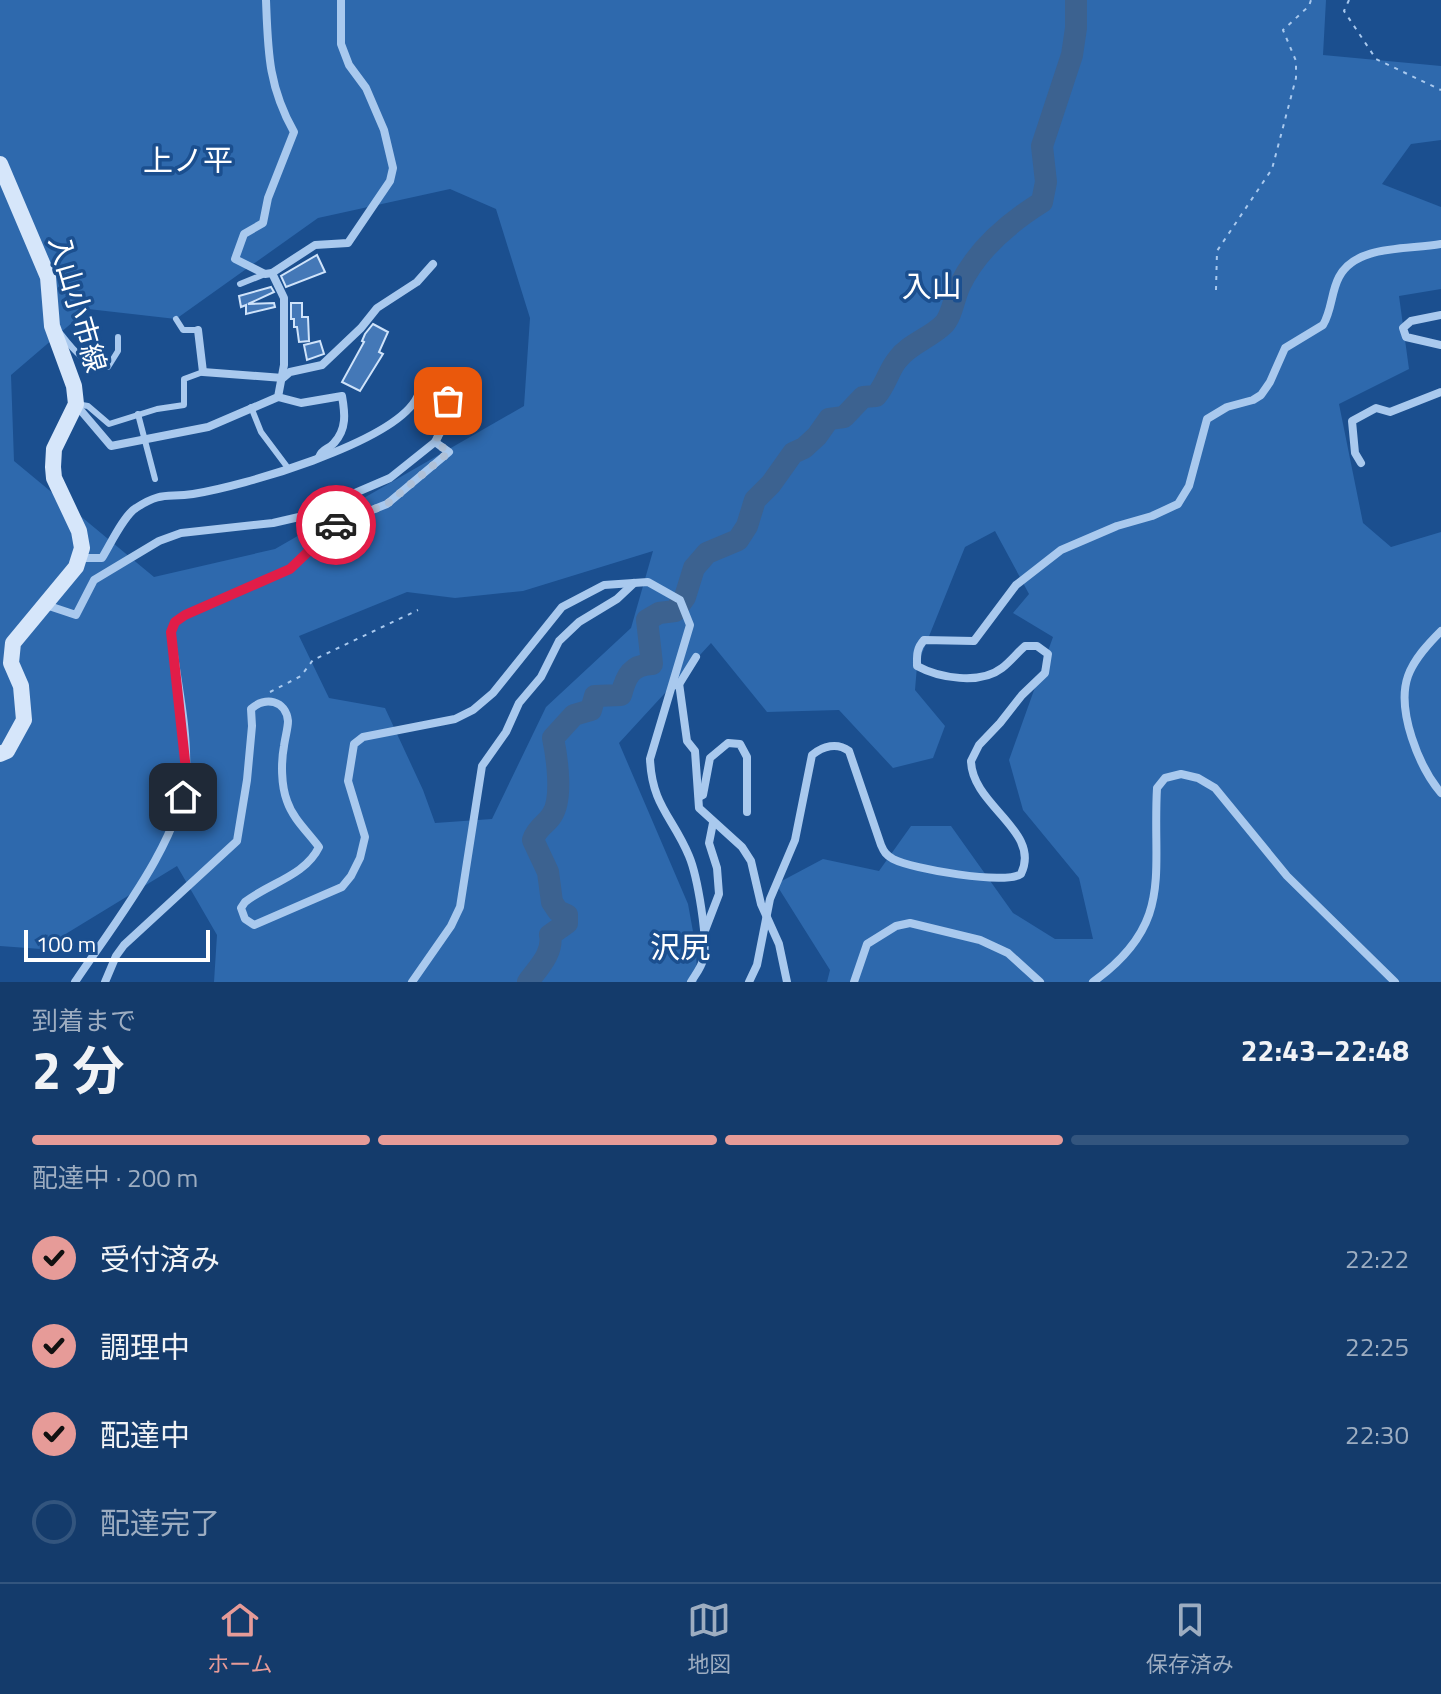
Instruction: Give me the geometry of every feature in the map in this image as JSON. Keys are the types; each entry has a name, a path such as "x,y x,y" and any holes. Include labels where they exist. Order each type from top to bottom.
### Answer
{"main road":[{"name":"入山小市線","path":"0,164 48,277 52,326 74,386 76,404 54,449 53,467 54,478 79,531 82,548 79,558"},
{"path":"0,754 7,751 24,720 21,686 11,663 13,643 76,567 79,558"}],"street":[{"path":"266,0 268,53 279,105 294,132 268,198 263,223 244,234 235,259 269,274 284,298 283,378 278,397"},
{"path":"269,274 315,245 348,243 390,181 393,168 384,130 366,88 349,65 341,44 341,0"},
{"path":"749,982 757,965 770,899 795,840 812,755 827,746 843,747 849,751 881,845 889,857 943,873 1006,879 1021,874 1025,863 1024,846 976,785 971,761 979,745 1045,673 1048,654 1037,646 1025,646 1003,668 991,674 962,678 931,674 917,666 919,645 924,640 974,641 1016,585 1061,550 1178,504 1189,486 1207,419 1227,407 1261,395 1285,348 1315,331 1326,320 1336,283 1345,268 1357,258 1369,254 1441,244"},
{"path":"198,330 203,372 283,378 290,372 322,365 377,308 417,282 433,264"},
{"path":"1441,315 1411,321 1403,328 1406,337 1441,345"},
{"path":"46,604 76,615 94,580 159,541 181,533 273,523 299,517 390,478 435,442 447,420 450,382 445,375 427,374 414,403 377,434 349,447 192,495 160,495 132,509 102,558 79,558"},
{"path":"1361,463 1355,453 1352,421 1376,408 1390,412 1441,392"},
{"path":"76,404 111,446 208,427 278,397 301,403 342,396 346,420 334,443 322,450 319,457"},
{"path":"75,982 168,836 183,797 186,770 171,632 175,622 290,569 337,524 387,504 449,452 435,442"},
{"path":"412,982 451,926 460,907 482,766 506,732 519,703 541,677 559,641 579,622 617,599 635,582"},
{"path":"105,982 124,945 237,841 247,780 251,709 254,706 265,700 272,701 283,710 288,720 283,754 286,799 293,816 319,847 313,859 303,868 245,902 241,908 243,914 254,925 334,891 351,876 365,837 348,781 354,744 358,740 455,719 473,710 493,693 562,607 604,585 635,582 648,582 680,600 690,625 650,759 651,782 689,856 698,891 704,934 703,961 691,982"},
{"path":"1441,631 1409,673 1404,696 1424,769 1441,793"},
{"path":"669,700 696,657"},
{"path":"679,683 687,741 695,751 699,808 742,847 751,861 761,904 779,944 787,982"},
{"path":"699,797 703,795 710,758 728,743 740,744 747,757 747,812"},
{"path":"1093,982 1129,948 1151,915 1157,887 1157,788 1165,778 1181,774 1198,778 1215,788 1287,876 1395,982"},
{"path":"704,934 719,894 717,868 709,843 713,823"},
{"path":"854,982 867,944 896,926 910,923 980,940 1008,953 1040,982"}],"lane":[{"path":"240,284 269,274"},
{"path":"176,319 183,330 198,330"},
{"path":"52,326 74,351 93,365 108,367 114,361 118,337"},
{"path":"76,404 88,406 109,424 157,409 184,405 184,379 203,372"},
{"path":"251,407 261,432 288,468"},
{"path":"138,414 155,479"}],"path":[{"path":"1216,290 1217,251 1272,169 1296,78 1296,61 1283,30 1309,6 1311,0"},
{"path":"1349,0 1344,11 1376,59 1441,90"},
{"path":"254,706 261,696 301,676 313,660 418,610"}],"shaded area":[{"path":"0,0 1326,0 1323,55 1441,66 1441,140 1411,144 1382,184 1441,207 1441,289 1399,296 1409,369 1339,404 1363,523 1391,547 1441,532 1441,982 827,982 830,970 776,884 823,859 879,871 911,826 951,826 1013,913 1055,939 1093,939 1079,878 1023,810 1009,760 1053,637 1013,613 1029,594 995,531 965,547 917,666 915,690 945,726 933,758 893,768 839,710 767,712 711,643 619,743 688,904 696,948 697,982 214,982 217,935 177,866 41,949 0,946","holes":["450,189 496,209 530,318 524,406 275,549 154,577 14,461 11,375 88,309 176,319 318,218","653,551 631,628 546,707 492,819 435,823 385,708 329,698 299,636 407,592 455,598 523,591"]}],"building":[{"path":"317,255 325,272 286,287 281,276"},
{"path":"271,287 274,292 248,304 274,303 275,307 246,314 246,305 241,307 239,296"},
{"path":"291,303 302,303 302,317 308,317 309,341 299,342 297,327 291,319"},
{"path":"373,324 388,332 379,352 383,354 360,391 342,382"},
{"path":"320,341 324,354 307,360 304,345"}],"waterway":[{"path":"528,982 550,948 550,935 567,923 567,915 558,911 552,902 548,872 533,840 552,815 557,799 553,738 574,715 591,710 595,696 621,695 630,673 652,664 647,620 659,613 675,611 685,597 694,568 707,553 738,540 747,526 755,500 793,453 817,436 829,419 844,417 863,397 876,396 903,354 946,321 960,285 975,260 1006,228 1042,202 1046,182 1042,146 1072,55 1076,0"}],"way so far":[{"path":"336,525 387,504 449,452 435,442 447,420 448,401"}],"district":[{"name":"上ノ平","path":"188,161"},
{"name":"入山","path":"932,287"},
{"name":"沢尻","path":"680,948"}],"route":[{"path":"183,797 186,770 171,632 175,622 290,569 336,525"}]}
